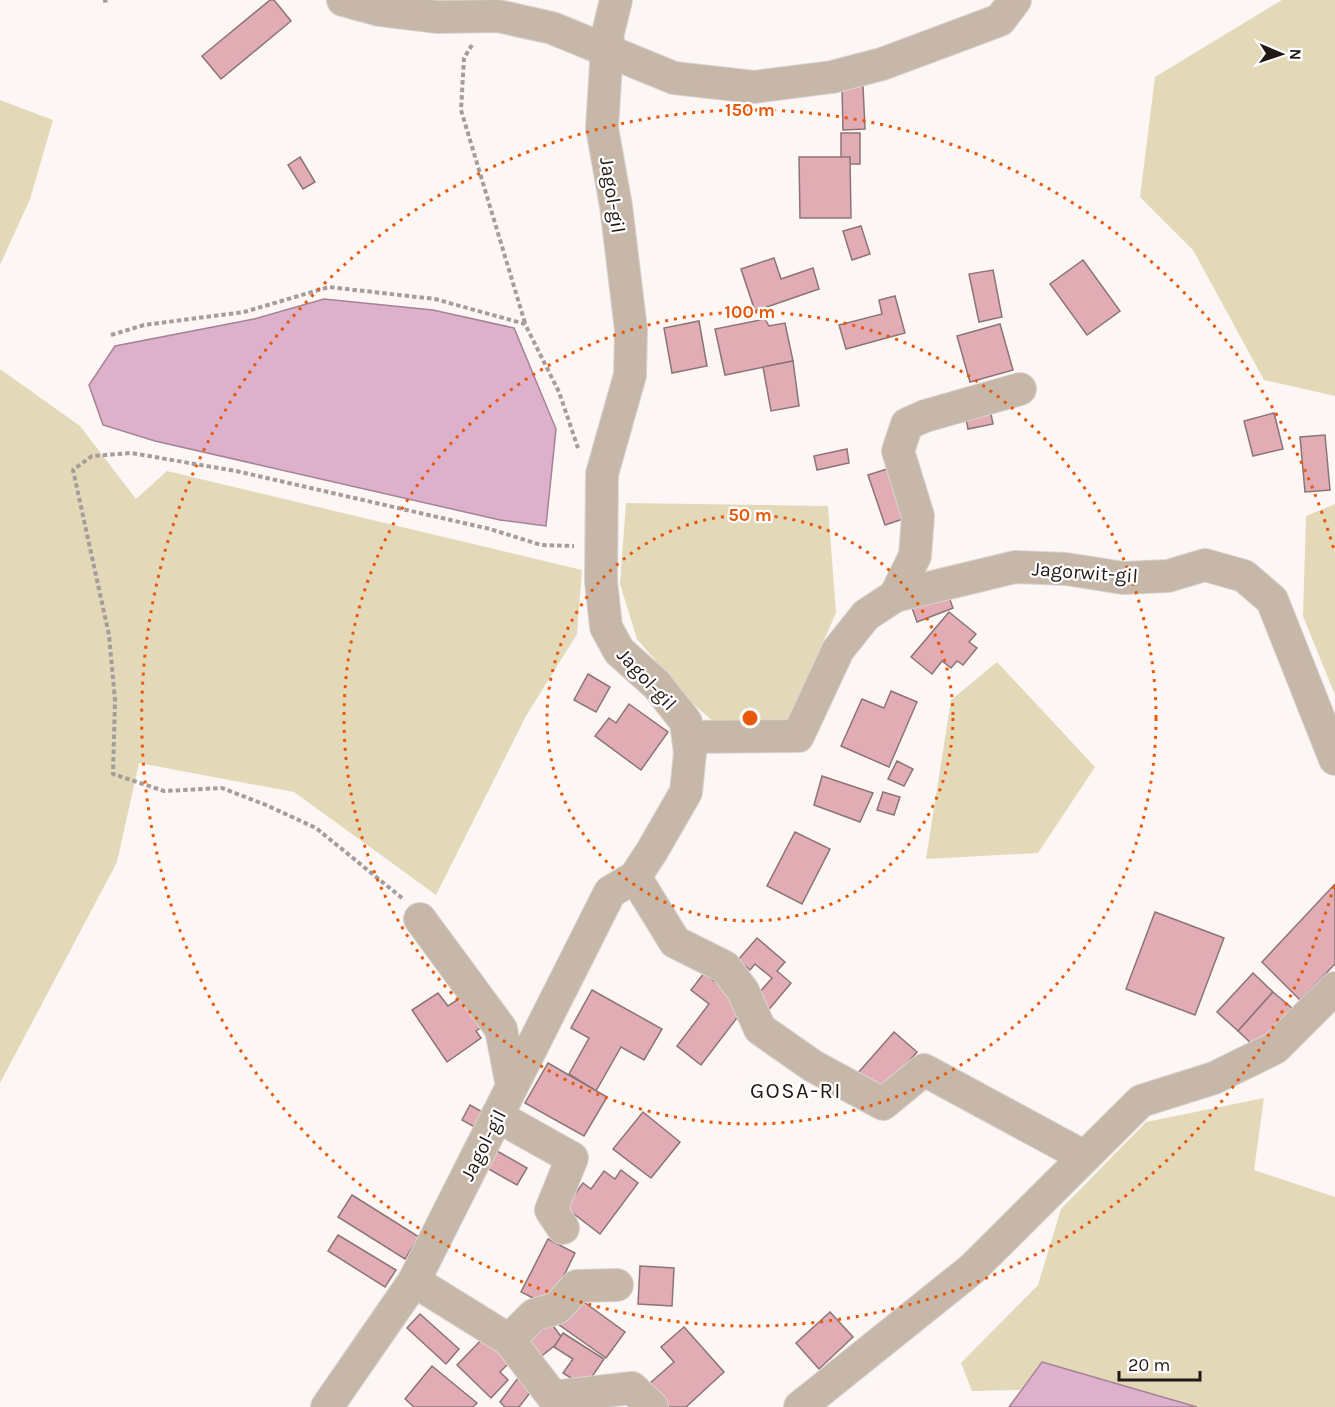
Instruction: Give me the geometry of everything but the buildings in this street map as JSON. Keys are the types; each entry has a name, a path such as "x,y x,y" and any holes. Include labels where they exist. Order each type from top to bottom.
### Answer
{"street":[{"path":"343,0 380,10 437,17 490,16 552,28 674,78 754,87 832,77 882,64 1000,20 1015,0"},
{"name":"Jagol-gil","path":"327,1407 414,1281 610,892 634,878 686,792 690,753 686,722 657,685 619,651 606,627 601,581 602,474 630,375 631,330 616,206 602,128 609,51 608,33 616,0"},
{"path":"895,596 915,556 918,516 898,451 907,424 925,416 1020,389"},
{"name":"Jagorwit-gil","path":"688,737 798,736 838,650 866,615 895,596 1015,567 1066,569 1123,578 1168,576 1205,566 1244,576 1272,600 1335,759"},
{"path":"634,878 675,942 725,967 743,991 760,1029 813,1066 883,1104 924,1070 1083,1156"},
{"path":"420,919 501,1029 512,1086"},
{"path":"800,1407 972,1269 1083,1156 1142,1101 1214,1078 1275,1048 1335,988"},
{"path":"497,1116 572,1158 551,1210 563,1228"},
{"path":"414,1281 509,1340 549,1402 632,1388 652,1407"},
{"path":"509,1340 534,1315 557,1308 577,1286 617,1285"}],"path":[{"path":"103,1 109,0"},
{"path":"490,16 464,58 461,110 525,324 559,392 580,456"},
{"path":"111,335 144,325 244,312 329,287 435,299 525,324"},
{"path":"420,919 401,896 316,828 222,788 164,791 113,774 115,700 109,634 73,470 92,456 131,453 236,471 489,529 541,544 602,547"}],"shaded area":[{"path":"1282,0 1335,0 1335,396 1264,380 1193,250 1140,197 1155,77"},
{"path":"0,100 53,120 30,199 0,265"},
{"path":"324,299 433,310 514,328 556,429 546,526 500,520 155,441 103,425 89,385 115,346 254,319"},
{"path":"0,369 80,426 136,499 167,471 582,570 577,634 526,716 436,895 294,792 139,763 117,862 0,1083"},
{"path":"626,503 828,506 836,613 788,721 731,737 691,702 637,639 620,584"},
{"path":"1335,504 1335,695 1303,616 1306,516"},
{"path":"997,662 1095,767 1038,853 926,859 951,700"},
{"path":"1264,1098 1254,1170 1335,1197 1335,1407 1197,1407 1042,1362 1020,1390 972,1391 961,1363 1038,1285 1061,1209 1146,1122"},
{"path":"1042,1362 1197,1407 1009,1407"}],"district":[{"name":"GOSA-RI","path":"796,1090"}]}
